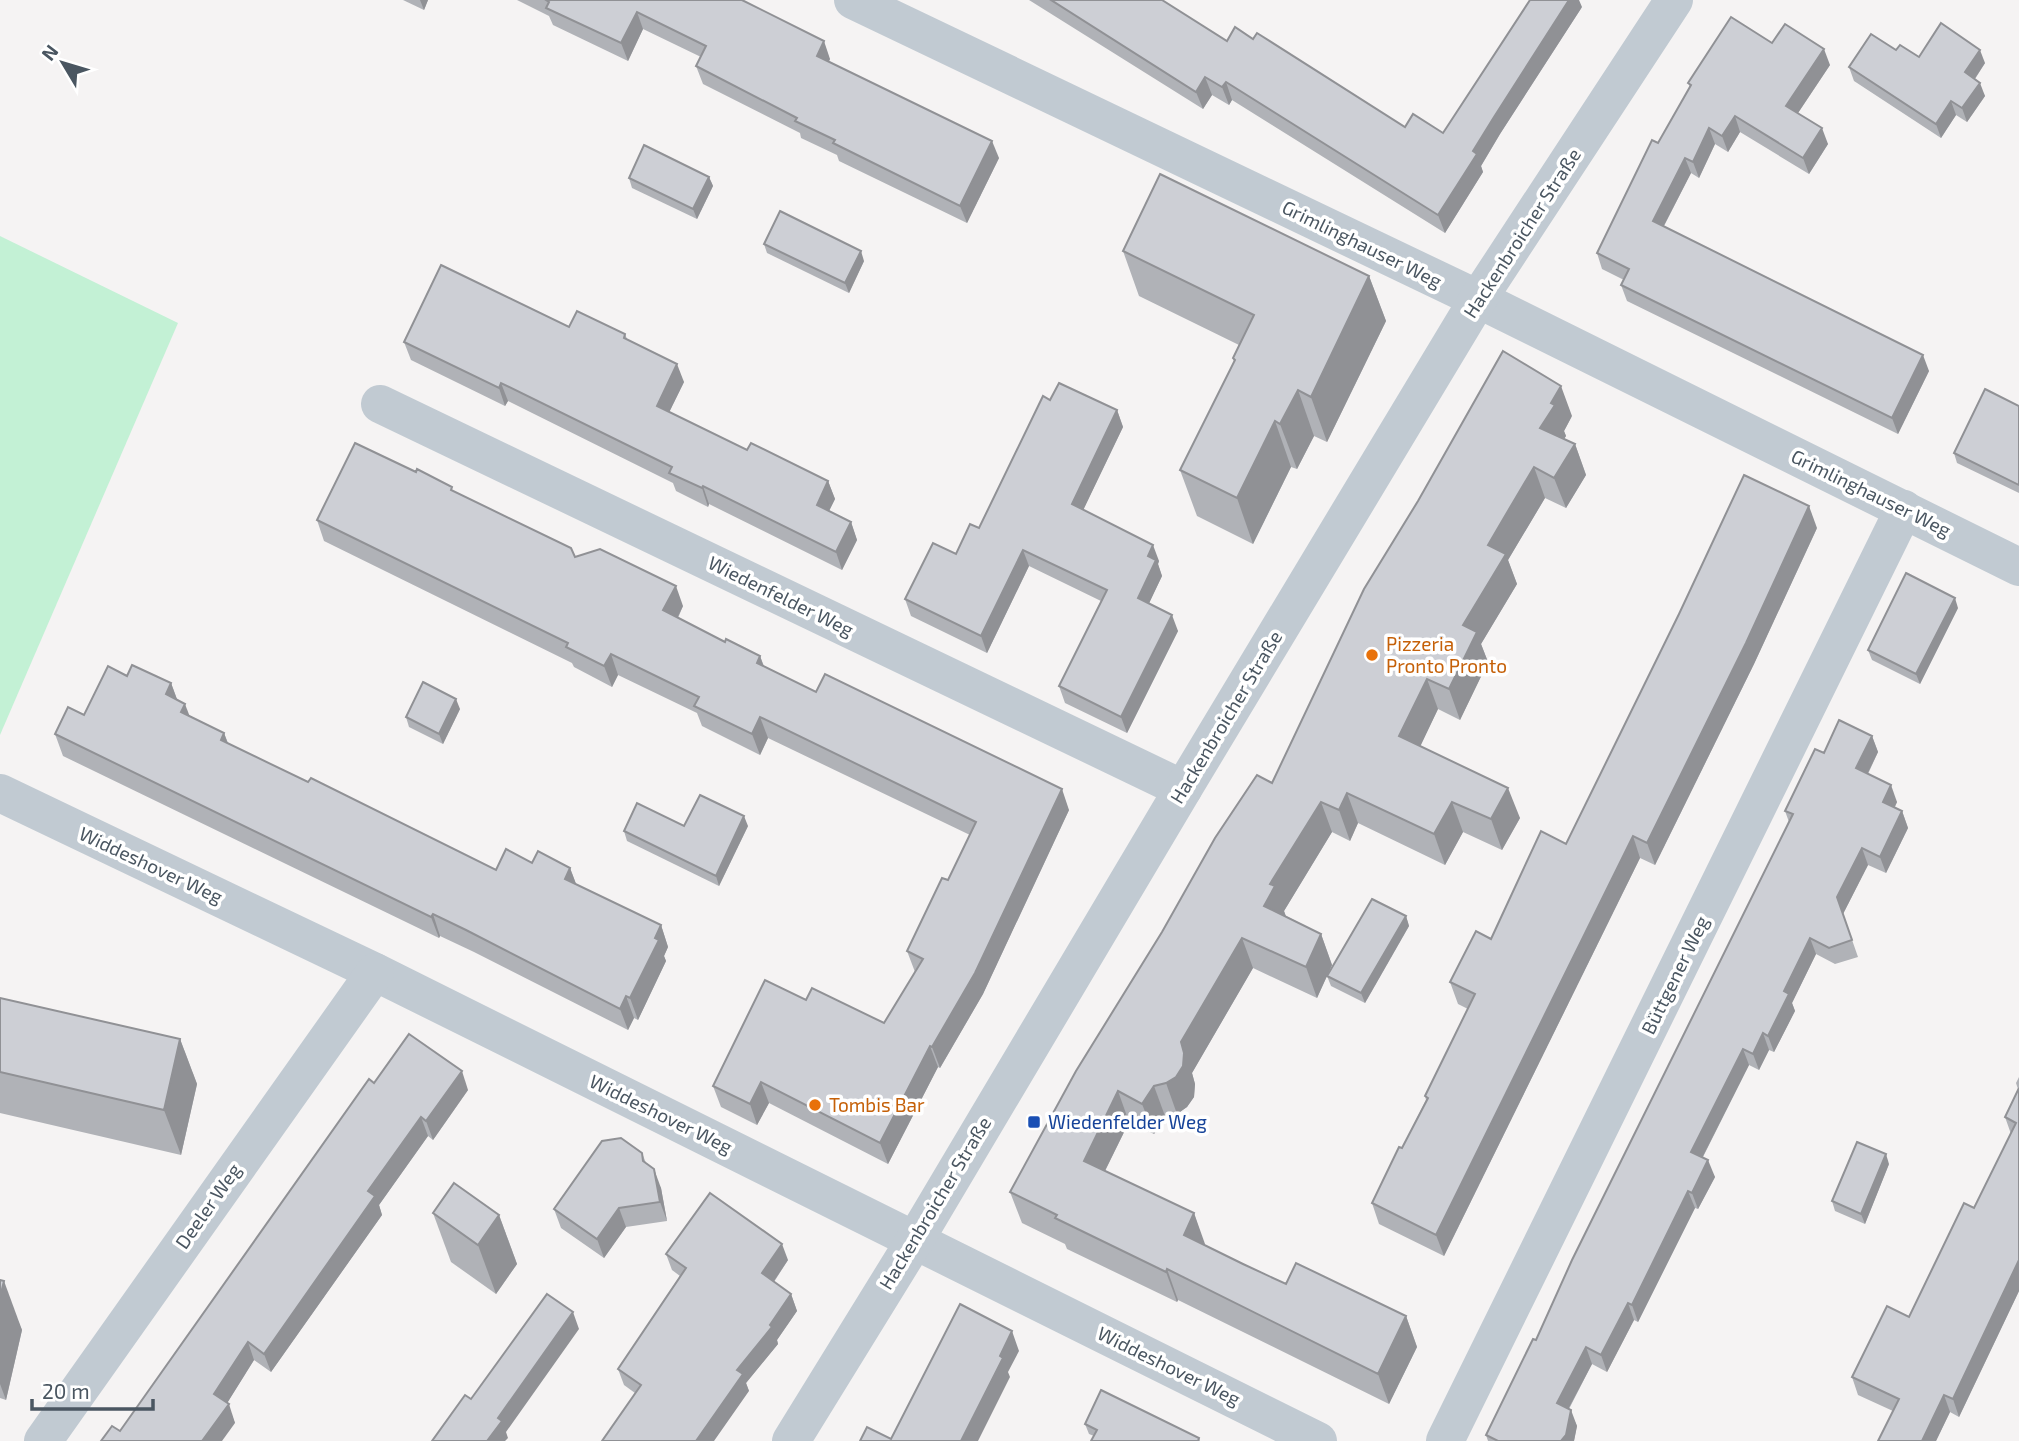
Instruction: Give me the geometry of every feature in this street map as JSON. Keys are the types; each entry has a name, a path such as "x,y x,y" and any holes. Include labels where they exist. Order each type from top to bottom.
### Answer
{"street":[{"name":"Grimlinghauser Weg","path":"853,0 1478,299 2019,567"},
{"name":"Hackenbroicher Straße","path":"791,1441 915,1240 1478,299 1674,0"},
{"name":"Wiedenfelder Weg","path":"380,404 1183,789"},
{"name":"Büttgener Weg","path":"1445,1441 1905,509"},
{"name":"Widdeshover Weg","path":"0,793 375,972 1318,1441"},
{"name":"Deeler Weg","path":"43,1441 375,972"}],"green space":[{"path":"0,236 178,323 0,735"}],"building":[{"path":"546,0 742,0 824,41 817,56 992,141 960,206 833,143 835,140 795,121 797,118 696,66 706,46 637,12 621,43 546,8 549,2"},
{"path":"1051,0 1162,0 1227,41 1235,27 1253,39 1257,33 1405,127 1413,114 1443,133 1530,0 1569,0 1473,151 1477,154 1438,215 1226,82 1222,87 1205,77 1196,92"},
{"path":"1731,17 1772,43 1785,24 1824,49 1786,106 1822,128 1803,158 1735,116 1722,136 1709,128 1693,162 1685,158 1653,221 1923,355 1892,418 1621,285 1629,269 1597,253 1652,140 1658,143 1691,85 1688,83"},
{"path":"1941,23 1980,50 1965,72 1980,83 1962,108 1951,101 1936,124 1849,67 1871,34 1896,50 1900,45 1919,57"},
{"path":"644,145 709,177 693,209 629,178"},
{"path":"1160,174 1369,276 1311,397 1298,390 1280,424 1275,421 1237,498 1180,470 1235,360 1233,358 1254,315 1123,251"},
{"path":"780,211 861,251 845,283 764,244"},
{"path":"441,265 569,327 577,311 625,334 624,338 677,364 657,406 747,450 751,443 828,481 817,505 851,522 836,552 703,486 702,488 669,473 672,467 501,383 499,388 404,342"},
{"path":"1503,351 1561,386 1551,403 1555,405 1540,428 1575,444 1554,478 1534,467 1488,545 1506,554 1463,625 1477,632 1449,689 1427,679 1399,736 1508,788 1491,819 1452,802 1434,834 1347,793 1339,810 1321,802 1270,884 1275,886 1264,906 1321,934 1306,967 1242,938 1181,1042 1183,1066 1176,1077 1154,1086 1142,1104 1118,1091 1084,1161 1194,1213 1184,1235 1243,1264 1286,1284 1296,1263 1406,1316 1378,1374 1167,1269 1166,1272 1055,1218 1057,1215 1010,1192 1076,1071 1162,932 1215,838 1257,775 1272,783 1364,589 1418,501"},
{"path":"1059,383 1117,410 1072,504 1153,545 1148,556 1156,560 1138,598 1172,615 1121,717 1059,686 1107,590 1023,550 981,636 905,599 933,543 956,554 970,524 979,528 1043,396 1050,400"},
{"path":"1985,389 2019,406 2019,485 1954,453"},
{"path":"355,443 416,472 417,469 452,487 451,490 571,548 575,557 600,549 676,586 663,610 725,642 726,639 760,656 757,663 816,692 825,674 1062,789 975,973 932,1047 930,1046 880,1143 761,1082 750,1104 713,1086 765,980 806,1000 812,988 884,1023 923,959 907,951 942,878 948,880 976,822 760,717 752,734 694,706 699,697 611,654 604,666 566,647 568,643 317,520"},
{"path":"1744,475 1809,506 1746,643 1647,843 1633,836 1436,1235 1372,1203 1399,1147 1402,1148 1428,1098 1425,1096 1475,994 1450,982 1476,931 1491,939 1541,831 1566,844"},
{"path":"1906,573 1955,598 1916,674 1868,650"},
{"path":"132,665 171,683 166,694 185,704 181,712 224,733 221,740 308,782 311,778 496,870 506,849 532,863 538,851 570,868 565,879 661,925 655,938 659,940 630,998 626,996 620,1009 466,930 433,914 431,917 55,734 68,707 84,715 108,666 127,676"},
{"path":"423,682 456,699 439,734 406,717"},
{"path":"1839,720 1872,736 1856,768 1891,785 1883,802 1902,811 1880,857 1862,848 1837,897 1852,940 1829,948 1810,938 1784,991 1789,994 1768,1036 1763,1033 1753,1054 1743,1049 1691,1152 1708,1160 1692,1193 1688,1191 1632,1305 1628,1303 1601,1355 1586,1347 1557,1403 1571,1410 1566,1435 1561,1441 1498,1441 1486,1435 1533,1339 1536,1340 1572,1260 1793,814 1785,811 1815,749 1824,753"},
{"path":"700,795 744,816 716,876 624,831 637,803 684,826"},
{"path":"1372,899 1406,916 1361,993 1327,976"},
{"path":"0,998 180,1039 164,1110 0,1072"},
{"path":"409,1034 462,1071 426,1121 421,1117 368,1191 375,1196 264,1354 248,1342 214,1394 229,1404 202,1441 101,1441 112,1426 120,1431 369,1079 374,1083"},
{"path":"2019,1088 2019,1260 1953,1399 1944,1395 1922,1441 1878,1441 1899,1399 1852,1377 1887,1306 1909,1317 1964,1203 1974,1208 2016,1123 2005,1117"},
{"path":"621,1138 642,1153 643,1161 654,1169 660,1202 619,1208 597,1239 554,1209 602,1141"},
{"path":"1857,1142 1886,1154 1861,1214 1832,1201"},
{"path":"454,1183 499,1215 478,1245 433,1213"},
{"path":"710,1193 782,1244 762,1273 791,1294 770,1325 772,1327 737,1370 743,1374 696,1441 602,1441 641,1385 618,1369 686,1268 666,1254"},
{"path":"0,1280 4,1281 0,1297"},
{"path":"547,1294 573,1312 498,1418 502,1421 487,1441 432,1441 465,1395 471,1399"},
{"path":"960,1304 1012,1331 1000,1356 1003,1358 961,1441 860,1441 867,1427 891,1439"},
{"path":"1101,1390 1199,1438 1198,1441 1091,1441 1097,1430 1085,1424"}],"place":[{"name":"Pizzeria Pronto Pronto","path":"1372,655"},
{"name":"Tombis Bar","path":"815,1105"},
{"name":"Wiedenfelder Weg","path":"1034,1122"}]}
